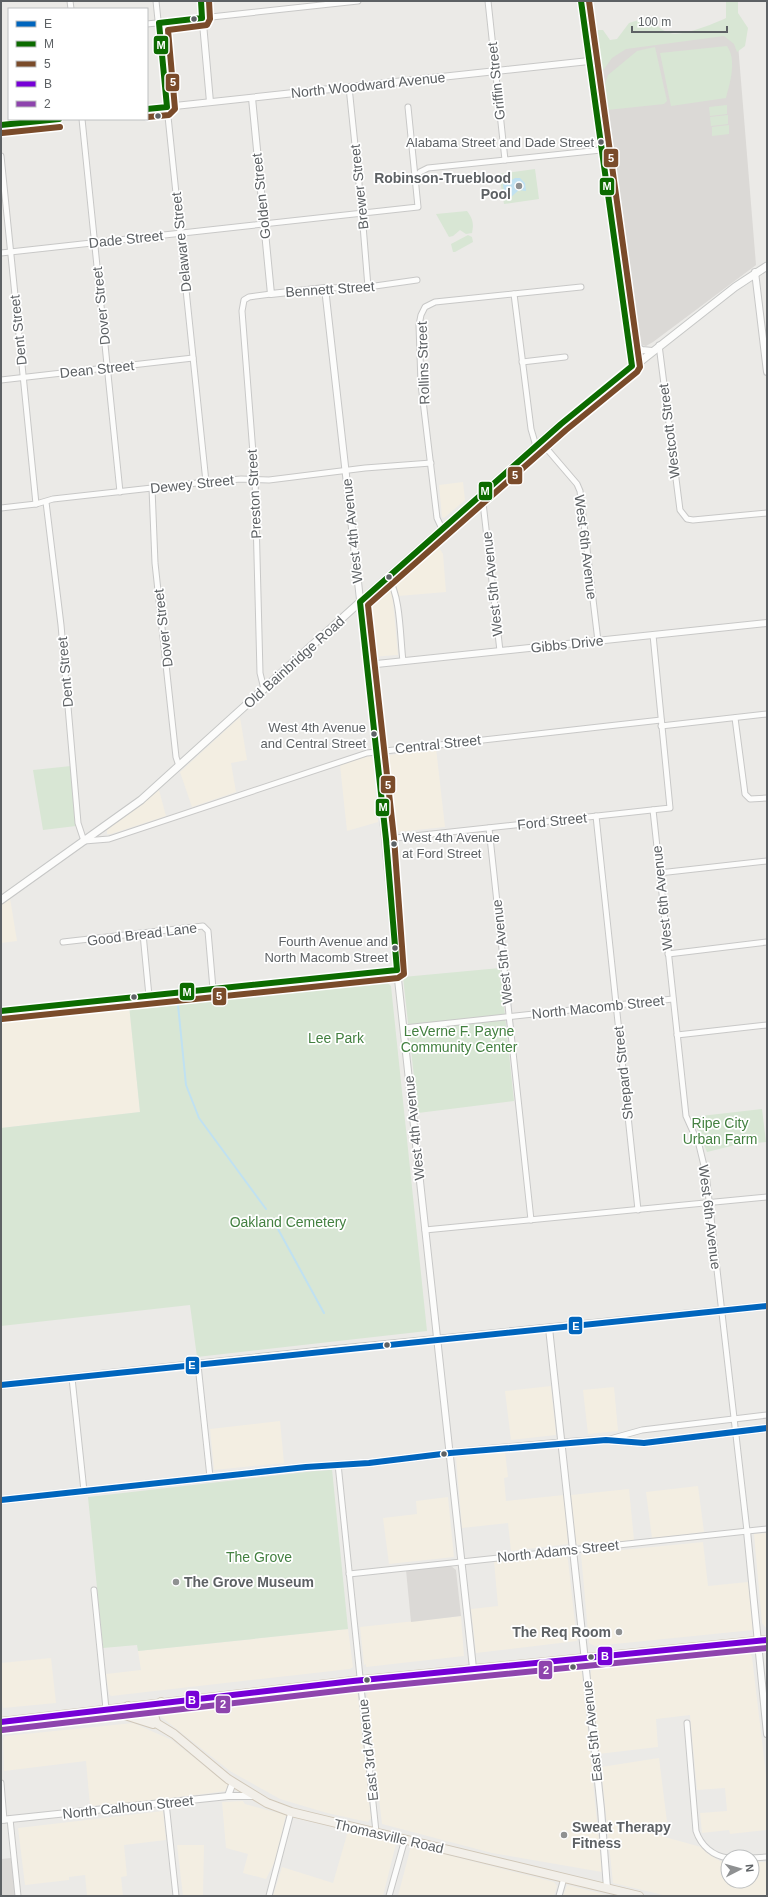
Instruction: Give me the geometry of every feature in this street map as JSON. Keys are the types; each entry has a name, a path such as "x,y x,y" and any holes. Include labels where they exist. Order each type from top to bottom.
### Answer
{"main road":[{"name":"Old Bainbridge Road","path":"1,900 141,800 360,602 538,444 652,350 755,272 767,266"},
{"path":"1,1386 437,1339 767,1306"},
{"path":"1,1500 338,1464 369,1463 450,1453 606,1440 644,1443 767,1428"},
{"path":"1,1722 161,1702 472,1668 767,1640"},
{"path":"159,1724 154,1715 161,1702"},
{"name":"Thomasville Road","path":"128,1706 159,1724 233,1782 256,1796 291,1812 638,1896"},
{"name":"Thomasville Road","path":"106,1709 159,1724"}],"street":[{"name":"Delaware Street","path":"156,1 206,482"},
{"path":"201,1 210,102"},
{"path":"148,24 333,2 358,1"},
{"name":"Griffin Street","path":"488,1 505,160"},
{"path":"581,1 632,366"},
{"name":"North Woodward Avenue","path":"148,109 589,61"},
{"name":"Brewer Street","path":"349,87 368,287"},
{"name":"Golden Street","path":"252,98 271,294"},
{"path":"408,107 415,178"},
{"path":"1,126 51,120"},
{"name":"Dover Street","path":"82,120 120,492"},
{"path":"415,178 420,172 428,168 601,150"},
{"name":"Dent Street","path":"1,156 36,504"},
{"name":"Dade Street","path":"1,252 418,207 415,178"},
{"path":"755,272 767,372"},
{"name":"Bennett Street","path":"244,300 249,297 271,294 325,288 368,287 417,280"},
{"name":"Rollins Street","path":"442,529 437,518 419,357 419,325 422,311 425,307 435,302 581,287"},
{"name":"West 4th Avenue","path":"325,288 377,750 397,970 472,1668"},
{"name":"West 6th Avenue","path":"514,294 532,437 577,484 580,491 598,641"},
{"name":"Preston Street","path":"244,300 242,311 255,479 260,673 264,689"},
{"path":"629,342 642,350 652,350"},
{"name":"Westcott Street","path":"659,345 678,503 683,516 693,520 767,513"},
{"path":"522,362 564,357"},
{"name":"Dean Street","path":"1,380 193,358"},
{"name":"Dewey Street","path":"1,508 36,504 53,499 206,482 255,479 269,480 346,470 430,462"},
{"name":"Dover Street","path":"152,488 159,607 165,644 176,757 179,766"},
{"name":"West 5th Avenue","path":"482,494 500,651"},
{"name":"Dent Street","path":"46,502 61,625 78,816 81,836 84,841"},
{"path":"388,578 392,583 396,599 403,661"},
{"name":"Gibbs Drive","path":"367,665 767,623"},
{"path":"653,635 661,723"},
{"name":"Central Street","path":"84,841 109,839 377,750 767,714"},
{"path":"735,718 740,741 743,790 750,799 767,798"},
{"name":"Ford Street","path":"386,839 670,808 661,723"},
{"name":"West 6th Avenue","path":"653,810 686,1116 702,1155 710,1203 747,1532"},
{"name":"Shepard Street","path":"596,816 638,1210"},
{"name":"West 5th Avenue","path":"489,828 531,1220"},
{"path":"659,873 767,861"},
{"name":"Good Bread Lane","path":"63,942 205,927 208,931 213,989"},
{"path":"143,934 149,996"},
{"path":"668,954 767,942"},
{"path":"1,1011 397,970"},
{"name":"North Macomb Street","path":"404,1028 673,999"},
{"path":"677,1035 767,1025"},
{"path":"425,1230 767,1197"},
{"path":"549,1328 573,1550"},
{"path":"198,1365 210,1477"},
{"path":"72,1378 84,1491"},
{"path":"606,1440 642,1430 767,1415"},
{"name":"East 3rd Avenue","path":"338,1464 376,1832"},
{"name":"North Adams Street","path":"349,1574 767,1529"},
{"path":"747,1532 767,1734"},
{"name":"East 5th Avenue","path":"573,1550 608,1888"},
{"path":"94,1590 106,1709"},
{"path":"687,1723 696,1831 698,1837 707,1849 720,1857"},
{"path":"228,1796 233,1782"},
{"path":"1,1783 5,1820 18,1896"},
{"name":"North Calhoun Street","path":"5,1820 228,1796 256,1796"},
{"path":"166,1803 176,1896"},
{"path":"269,1896 291,1812"},
{"path":"389,1896 405,1839"},
{"path":"559,1896 564,1878"}],"shaded area":[{"path":"737,32 756,265 653,342 646,346 641,345 635,338 633,328 594,53"},
{"path":"463,482 465,500 444,518 442,517 439,485"},
{"path":"435,541 443,554 446,592 398,596 392,579"},
{"path":"388,583 392,591 398,655 371,657 366,603"},
{"path":"240,717 247,760 231,763 236,792 192,807 180,772"},
{"path":"436,748 445,827 397,832 392,830 384,756"},
{"path":"369,755 373,758 378,822 347,831 340,765"},
{"path":"159,790 166,816 107,834 107,830"},
{"path":"10,898 17,941 1,943 1,905"},
{"path":"129,1005 140,1112 1,1128 1,1019"},
{"path":"551,1386 556,1435 511,1440 505,1391"},
{"path":"614,1387 618,1431 588,1434 583,1390"},
{"path":"280,1421 284,1463 214,1470 210,1429"},
{"path":"505,1452 508,1477 504,1478 506,1501 564,1495 568,1544 511,1551 508,1523 462,1528 456,1458"},
{"path":"698,1486 704,1532 652,1538 646,1492"},
{"path":"629,1489 634,1540 580,1545 576,1544 571,1495"},
{"path":"448,1497 454,1557 389,1564 383,1518 417,1514 416,1501"},
{"path":"767,1533 766,1628 762,1623 754,1534"},
{"path":"703,1542 708,1586 748,1582 753,1630 595,1646 589,1643 581,1554"},
{"path":"566,1556 568,1560 577,1641 476,1653 471,1609 498,1606 494,1561"},
{"path":"451,1566 456,1570 461,1616 411,1622 406,1570"},
{"path":"461,1616 464,1656 366,1667 366,1664 364,1665 360,1627"},
{"path":"348,1629 353,1667 350,1669 111,1696 109,1694 106,1674 141,1670 138,1651"},
{"path":"750,1653 752,1657 767,1783 767,1830 730,1834 729,1830 702,1833 700,1813 727,1811 725,1788 697,1790 690,1715 656,1719 658,1747 598,1754 590,1676 592,1668 650,1665"},
{"path":"51,1658 56,1703 3,1708 1,1694 1,1663"},
{"path":"576,1668 582,1672 602,1872 492,1853 382,1824 367,1696 368,1690"},
{"path":"355,1691 358,1695 371,1818 368,1822 327,1813 280,1799 230,1771 160,1716 161,1712"},
{"path":"133,1723 172,1740 229,1786 227,1791 140,1802 90,1806 86,1761 4,1771 3,1741 5,1736"},
{"path":"659,1758 667,1822 644,1827 643,1831 701,1847 708,1854 720,1861 720,1889 760,1889 760,1862 766,1862 767,1896 667,1896 613,1883 601,1767"},
{"path":"243,1801 245,1804 286,1815 275,1861 266,1879 243,1873 248,1854 226,1848 222,1802"},
{"path":"163,1811 166,1840 124,1845 127,1876 121,1877 123,1896 87,1896 85,1875 69,1877 69,1880 25,1885 18,1828"},
{"path":"348,1831 396,1844 383,1896 273,1896 282,1867 333,1883"},
{"path":"177,1845 204,1845 203,1896 183,1896"},
{"path":"411,1846 554,1882 557,1886 554,1896 398,1896"},
{"path":"11,1858 15,1896 1,1896 1,1859"},
{"path":"567,1885 603,1894 610,1896 563,1896"}],"green space":[{"path":"726,1 738,1 738,13 748,28 745,46 737,52 734,44 724,36 626,49 612,58 599,76 594,37 598,30 603,30 610,40 617,39 629,23 648,17 661,29 667,32 675,34 682,33 707,26 726,18"},
{"path":"727,46 732,58 732,72 726,98 671,106 660,53"},
{"path":"655,47 667,101 664,104 607,110 604,87 608,75 637,51"},
{"path":"727,105 727,114 710,116 709,107"},
{"path":"728,115 728,124 711,126 710,117"},
{"path":"729,125 729,134 712,136 712,127"},
{"name":"Robinson-Trueblood Pool","path":"535,169 539,199 504,204 499,174"},
{"path":"467,211 471,217 473,227 472,233 466,234 460,230 453,236 449,237 436,214"},
{"path":"468,235 472,237 473,242 453,252 451,244"},
{"path":"71,766 76,826 43,830 33,770"},
{"name":"LeVerne F. Payne Community Center","path":"500,968 514,1101 418,1113 403,977"},
{"name":"Oakland Cemetery","path":"384,980 391,986 427,1331 197,1357 190,1305 1,1326 1,1128 140,1112 129,1005"},
{"name":"Ripe City Urban Farm","path":"762,1109 766,1142 735,1145 707,1152 692,1117"},
{"name":"The Grove","path":"332,1469 348,1629 138,1651 137,1645 103,1648 88,1497"}],"water":[{"path":"502,177 507,177 510,181 515,178 520,178 525,183 526,191 519,190 511,197 505,198"}],"waterway":[{"path":"178,1005 186,1085 199,1118 266,1209"},
{"path":"273,1220 324,1313"}],"transit line":[{"name":"M","path":"148,109 167,107 159,23 202,18 201,1"},
{"name":"5","path":"148,117 169,115 175,109 168,30 207,25 210,19 209,1"},
{"name":"M","path":"1,1011 397,970 386,839 360,602 561,424 632,366 581,1"},
{"name":"5","path":"2,1019 398,978 404,974 394,838 368,605 566,430 637,372 640,367 589,1"},
{"name":"M","path":"1,125 49,120"},
{"name":"5","path":"2,133 60,127"},
{"name":"E","path":"1,1385 767,1306"},
{"name":"E","path":"1,1500 306,1467 369,1463 450,1453 606,1440 644,1443 767,1428"},
{"name":"B","path":"1,1722 353,1681 767,1640"},
{"name":"2","path":"2,1730 354,1689 767,1648"}],"place":[{"name":"Alabama Street and Dade Street","path":"601,142"},
{"name":"Robinson-Trueblood Pool","path":"519,186"},
{"name":"West 4th Avenue and Central Street","path":"374,734"},
{"name":"West 4th Avenue at Ford Street","path":"394,844"},
{"name":"Fourth Avenue and North Macomb Street","path":"395,948"},
{"name":"The Grove Museum","path":"176,1582"},
{"name":"The Req Room","path":"619,1632"},
{"name":"Sweat Therapy Fitness","path":"564,1835"}],"park label":[{"name":"Lee Park","path":"336,1038"}]}
